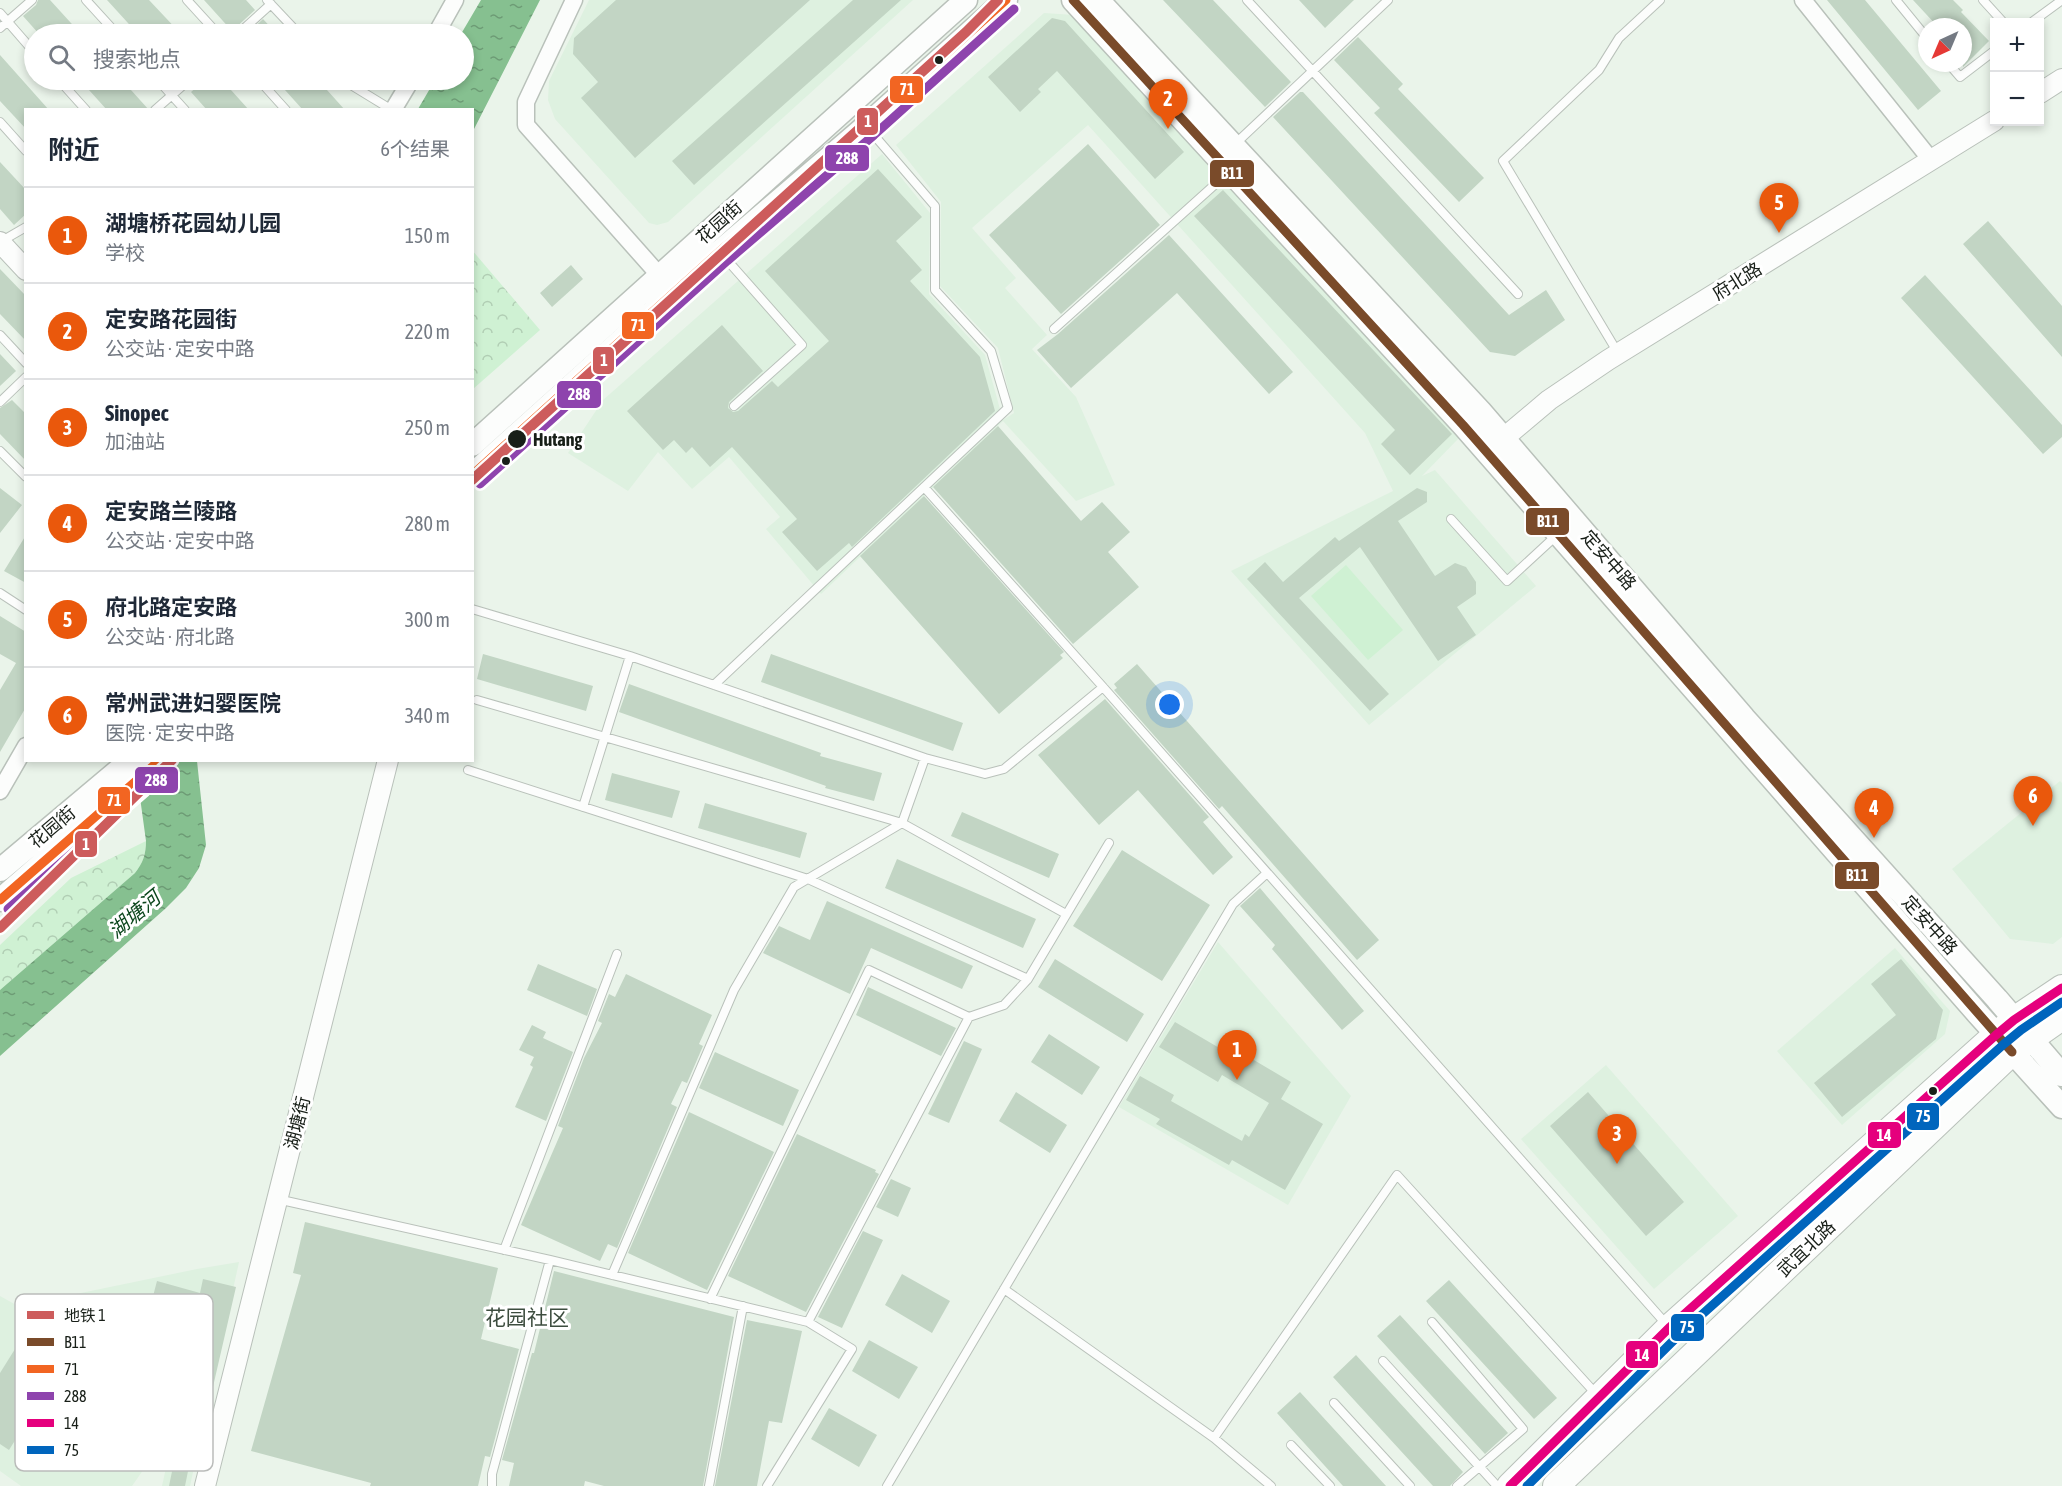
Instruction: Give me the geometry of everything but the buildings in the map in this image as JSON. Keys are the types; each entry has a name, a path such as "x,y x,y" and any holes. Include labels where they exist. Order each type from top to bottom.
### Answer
{"main road":[{"name":"花园街","path":"474,473 719,252 866,126 1006,0"},
{"name":"定安中路","path":"1073,0 1230,171 1495,445 1559,534 2013,1037 2062,1075"},
{"name":"定安中路","path":"1098,0 1480,411 1495,445 1536,474 2013,1037 2062,1107"},
{"name":"花园街","path":"474,443 964,1"},
{"name":"花园街","path":"0,900 114,789 130,762"},
{"name":"花园街","path":"0,870 114,789 158,762"},
{"name":"武宜北路","path":"1556,1486 2062,988"},
{"name":"武宜北路","path":"1510,1486 1670,1327 2013,1037 2062,1017"}],"street":[{"path":"442,24 455,0"},
{"path":"574,0 525,102 526,125 660,276"},
{"path":"1803,0 1931,160"},
{"path":"2044,90 2062,79"},
{"path":"393,108 405,90"},
{"name":"府北路","path":"1495,445 1549,400 1618,354 1990,124"},
{"path":"0,242 24,268"},
{"path":"0,791 24,749"},
{"name":"湖塘街","path":"213,1455 387,762"},
{"name":"湖塘街","path":"205,1486 209,1471"}],"lane":[{"path":"4,24 32,0"},
{"path":"86,0 108,24"},
{"path":"187,0 209,24"},
{"path":"1247,0 1518,294"},
{"path":"1233,146 1388,0"},
{"path":"1618,354 1503,161 1599,70 1619,38 1660,0"},
{"path":"1896,0 1918,27"},
{"path":"1983,0 1999,18"},
{"path":"2037,18 2062,0"},
{"path":"248,24 269,2 290,24"},
{"path":"0,13 4,24 24,43"},
{"path":"1972,68 1990,55"},
{"path":"68,90 84,108"},
{"path":"167,90 183,108"},
{"path":"157,108 178,90"},
{"path":"268,90 284,108"},
{"path":"359,90 389,108"},
{"path":"0,122 24,149"},
{"path":"714,685 1008,408 991,351 935,290 935,206 866,126"},
{"path":"1054,329 1230,171"},
{"path":"0,242 24,228"},
{"path":"719,252 802,345 734,406"},
{"path":"0,335 24,361"},
{"path":"0,402 24,379"},
{"path":"0,450 24,475"},
{"path":"924,487 1670,1327"},
{"path":"1451,519 1507,581 1559,534"},
{"path":"0,593 24,609"},
{"path":"474,610 630,656 925,758 985,774 1004,769 1103,687"},
{"path":"583,807 630,656"},
{"path":"477,699 902,823 1066,914"},
{"path":"612,1275 734,990 794,887 902,823 925,758"},
{"path":"468,770 808,879 1028,979"},
{"path":"808,1322 969,1017 1004,1005 1028,979 1108,843"},
{"path":"887,1486 1233,904 1267,873"},
{"path":"504,1250 617,954"},
{"path":"710,1299 869,970 969,1017"},
{"path":"1214,1438 1397,1174 1599,1398"},
{"path":"278,1199 550,1260 808,1322 852,1349 767,1486"},
{"path":"492,1486 492,1474 550,1260"},
{"path":"1004,1289 1214,1438 1271,1486"},
{"path":"709,1486 743,1306"},
{"path":"1432,1322 1523,1429 1457,1486"},
{"path":"1383,1361 1497,1486"},
{"path":"1335,1403 1410,1486"},
{"path":"1291,1445 1330,1486"}],"shaded area":[{"path":"589,0 913,0 668,222 657,225 649,223 555,119 548,100 549,81"},
{"path":"1044,13 1074,15 1459,438 1422,476 1435,470 1536,586 1369,725 1231,571 1393,491 1365,433 1088,125 972,228 1016,278 1005,288 1047,335 1032,349 1076,397 1115,485 1076,501 1003,421 821,594 766,529 780,517 729,457 692,489 658,452 628,491 568,453 603,400 882,154 930,213 929,294 985,355 1003,420 1014,413 998,348 940,286 941,202 896,145"},
{"path":"2060,781 2062,783 2062,937 2053,944 2010,939 1952,869"},
{"path":"1218,942 1351,1096 1288,1205 1119,1107"},
{"path":"1895,948 1950,1011 1945,1034 1842,1125 1777,1051"},
{"path":"1606,1065 1738,1216 1654,1289 1521,1139"},
{"path":"239,1262 213,1381 213,1294 76,1294"},
{"path":"0,1296 15,1304 15,1471 142,1471 132,1486 21,1486 0,1471"},
{"path":"165,1471 193,1471 190,1486 162,1486"}],"green space":[{"path":"474,252 540,330 474,388"},
{"path":"1346,565 1403,630 1368,660 1311,596"},
{"path":"146,841 144,858 135,873 0,990 0,945 71,878"}],"water":[{"path":"481,0 540,0 474,129 474,108 419,108 429,90 474,90 474,24 467,24"},
{"name":"湖塘河","path":"135,762 197,762 206,845 199,868 186,888 0,1056 0,990 135,873 145,854 146,841"}],"metro line":[{"name":"1","path":"474,478 966,32 998,0"},
{"name":"1","path":"0,928 170,762"}],"transit line":[{"name":"71","path":"474,473 719,252 866,126 1006,0"},
{"name":"B11","path":"1073,0 1463,425 2012,1052"},
{"name":"288","path":"480,484 727,261 874,135 1014,9"},
{"name":"71","path":"0,900 158,762"},
{"name":"288","path":"8,909 169,769"},
{"name":"14","path":"1510,1486 1670,1327 1996,1035 2062,988"},
{"name":"75","path":"1527,1486 1678,1336 2004,1044 2062,1002"}],"place":[{"name":"定安路花园街","path":"1168,129"},
{"name":"府北路定安路","path":"1779,233"},
{"name":"Hutang","path":"517,439"},
{"name":"常州武进妇婴医院","path":"2033,826"},
{"name":"定安路兰陵路","path":"1874,838"},
{"name":"湖塘桥花园幼儿园","path":"1237,1080"},
{"name":"Sinopec","path":"1617,1164"}],"district":[{"name":"花园社区","path":"527,1317"}]}
